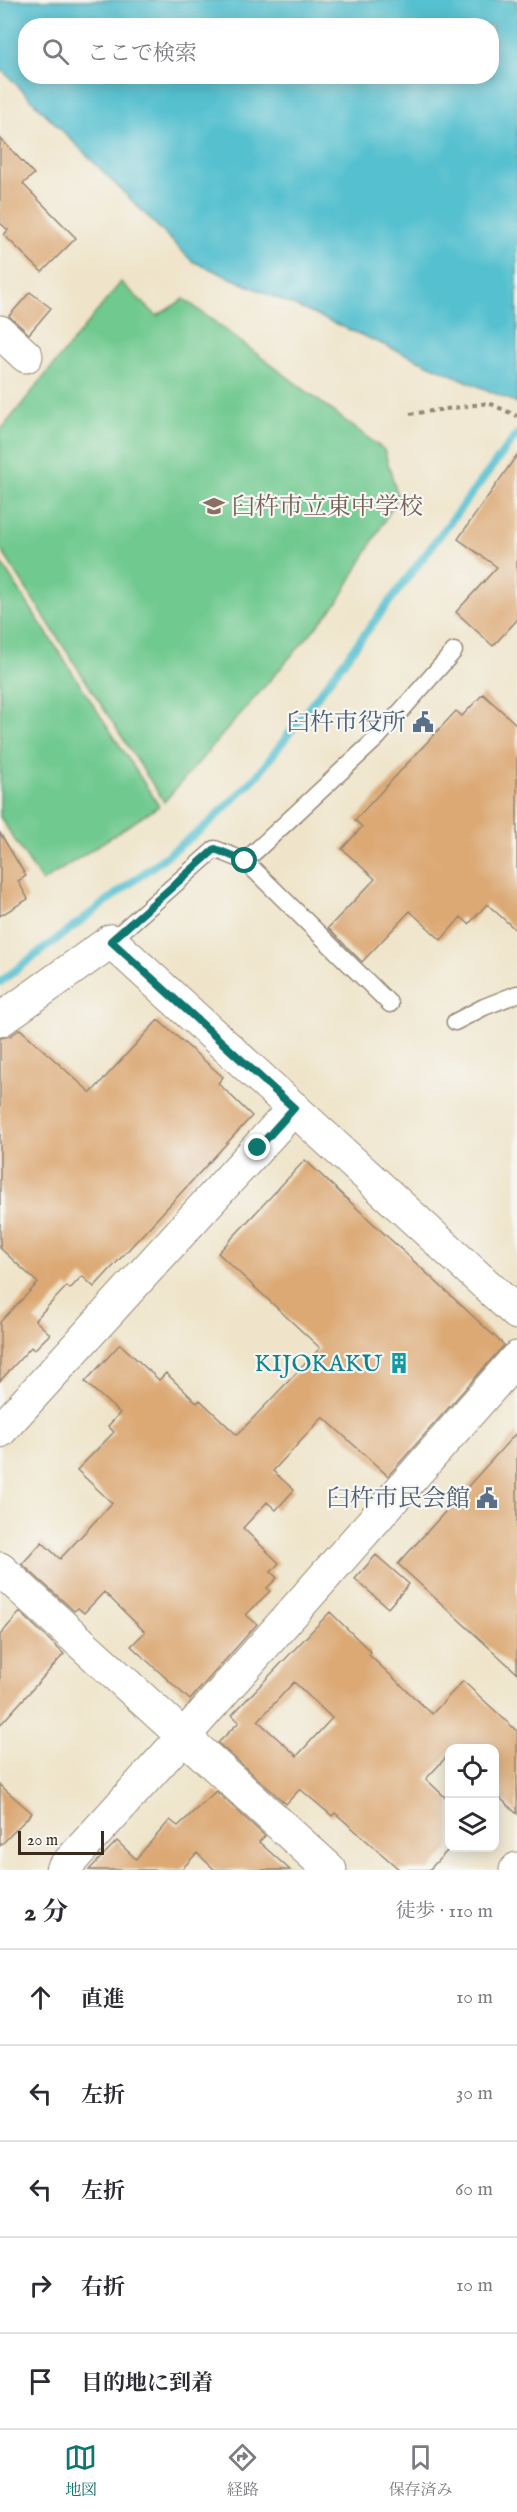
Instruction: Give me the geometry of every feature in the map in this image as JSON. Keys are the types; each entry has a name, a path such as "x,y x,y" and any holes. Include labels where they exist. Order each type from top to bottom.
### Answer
{"street":[{"path":"0,332 26,356"},
{"path":"0,1020 111,941 517,1313"},
{"path":"0,1431 294,1108"},
{"path":"62,1870 184,1736 517,1358"},
{"path":"0,1569 330,1870"}],"lane":[{"path":"245,861 377,738 454,651"},
{"path":"111,941 215,849 245,861 390,1004"},
{"path":"455,1022 517,994"}],"path":[{"path":"410,414 489,403 517,416"}],"green space":[{"name":"臼杵市立東中学校","path":"121,282 157,316 184,299 384,450 398,497 338,602 164,802 0,548 0,431"},
{"path":"0,561 159,806 42,882 0,817"}],"water":[{"path":"0,0 517,0 517,403 192,261 0,68"}],"building":[{"path":"0,138 34,174 23,184 76,238 42,272 4,235 8,230 0,223"},
{"path":"30,292 51,308 29,334 9,316"},
{"path":"517,455 517,620 493,646 456,612 497,567 458,539"},
{"path":"483,694 517,725 517,931 487,904 469,924 461,917 441,940 410,911 362,962 328,928 375,879 342,849 362,827 355,820 456,711 462,716"},
{"path":"0,833 26,876 18,881 28,899 0,916"},
{"path":"158,1020 223,1077 218,1083 252,1116 94,1287 82,1276 70,1289 67,1286 35,1320 50,1334 34,1350 31,1347 0,1381 0,1322 38,1283 0,1248 0,1038 10,1036 20,1029 91,1093"},
{"path":"305,1160 504,1345 388,1476 323,1417 273,1471 294,1490 276,1510 267,1502 243,1528 279,1563 271,1572 277,1578 267,1588 270,1591 246,1615 257,1624 190,1700 131,1646 145,1632 104,1592 84,1613 78,1608 74,1611 22,1564 42,1542 60,1559 112,1503 77,1470 114,1432 108,1426 120,1413 85,1382 120,1344 159,1380 166,1373 197,1403 200,1400 237,1435 320,1348 218,1253"},
{"name":"臼杵市民会館","path":"517,1432 517,1673 398,1564"},
{"path":"376,1555 409,1584 388,1608 355,1579"},
{"path":"20,1612 64,1654 0,1725 0,1635"},
{"path":"330,1612 371,1652 369,1655 432,1714 463,1681 517,1731 517,1814 499,1797 499,1744 445,1744 445,1758 426,1779 445,1797 446,1852 429,1870 400,1870 335,1813 332,1816 300,1789 286,1804 218,1743 239,1722 232,1715","holes":["294,1682 332,1718 297,1756 258,1721"]},
{"path":"0,1785 32,1813 0,1846"},
{"path":"216,1791 265,1836 259,1842 290,1870 215,1870 197,1853 181,1870 89,1870 117,1841 136,1859 170,1820 178,1826"}],"waterway":[{"path":"0,982 206,826 256,777 517,434"}],"place":[{"name":"臼杵市立東中学校","path":"214,506"},
{"name":"臼杵市役所","path":"423,722"},
{"name":"KIJOKAKU","path":"399,1363"},
{"name":"臼杵市民会館","path":"487,1498"}],"route":[{"path":"245,861 215,849 111,941 294,1108 258,1148"}]}
